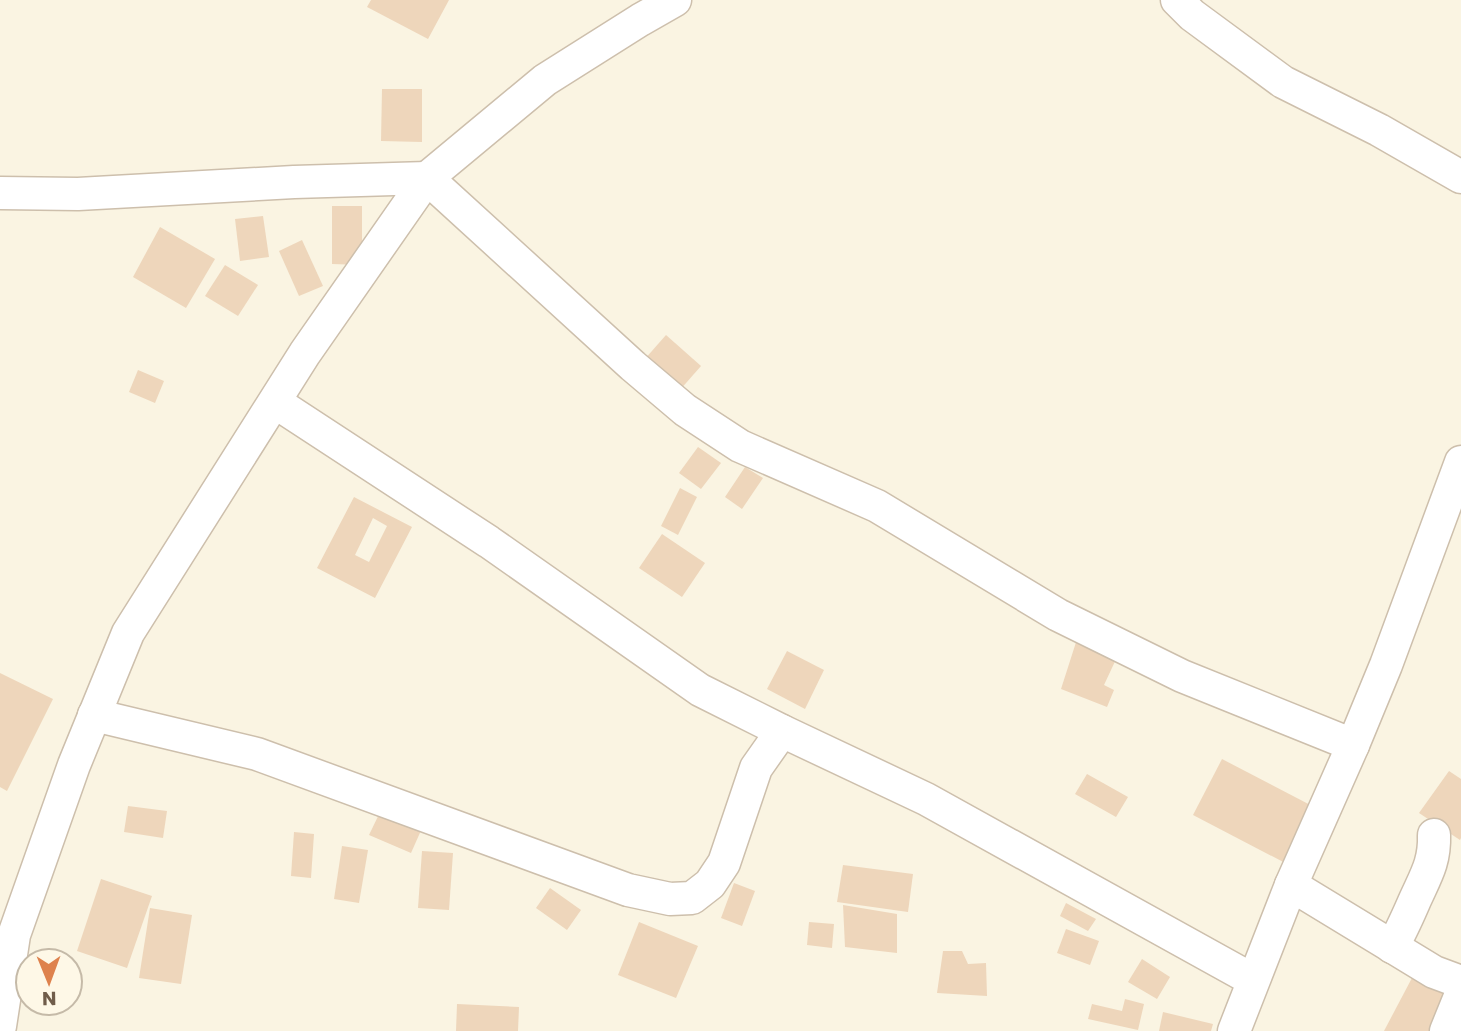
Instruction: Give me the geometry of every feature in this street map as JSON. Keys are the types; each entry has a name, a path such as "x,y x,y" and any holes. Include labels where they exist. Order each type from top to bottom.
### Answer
{"street":[{"path":"0,1026 15,936 74,765 128,633 305,353 427,178 545,80 675,0"},
{"path":"1177,0 1192,15 1283,82 1461,177"},
{"path":"0,193 78,194 293,182 427,178 633,366 685,410 740,446 877,506 1058,615 1182,676 1353,745"},
{"path":"275,402 489,542 700,690 926,799 1253,980"},
{"path":"1234,1031 1292,885 1386,665 1461,462"},
{"path":"94,715 257,754 628,890 670,899 692,898 710,884 724,863 756,768 782,731"},
{"path":"1392,947 1405,926 1432,862 1434,835"},
{"path":"1292,885 1434,972 1461,982"},
{"path":"1446,1031 1461,994"}],"building":[{"path":"371,0 449,0 428,39 367,7"},
{"path":"382,89 422,89 422,142 381,141"},
{"path":"332,206 362,206 362,265 332,264"},
{"path":"263,216 269,257 240,261 235,219"},
{"path":"160,227 215,259 186,308 133,277"},
{"path":"302,240 323,286 299,296 279,251"},
{"path":"225,265 258,285 238,316 205,296"},
{"path":"666,335 701,366 679,391 644,360"},
{"path":"138,370 164,381 155,403 129,392"},
{"path":"698,447 721,463 701,489 679,473"},
{"path":"745,467 763,478 742,509 725,497"},
{"path":"680,488 697,497 678,535 661,526"},
{"path":"354,497 412,527 375,598 317,568","holes":["373,518 387,526 369,562 355,555"]},
{"path":"662,534 705,563 682,597 639,568"},
{"path":"1078,636 1118,655 1104,685 1114,690 1107,707 1061,689"},
{"path":"787,651 824,670 805,709 767,689"},
{"path":"0,673 53,699 7,791 0,787"},
{"path":"1222,759 1318,809 1289,865 1193,815"},
{"path":"1449,771 1461,779 1460,840 1419,813"},
{"path":"1087,774 1128,797 1116,817 1075,794"},
{"path":"128,806 167,811 163,838 124,832"},
{"path":"382,808 423,826 411,853 369,835"},
{"path":"294,832 314,834 311,878 291,876"},
{"path":"342,846 368,850 359,903 334,899"},
{"path":"422,851 453,853 449,910 418,908"},
{"path":"843,865 913,874 908,912 837,902"},
{"path":"101,879 152,896 127,968 84,953 84,947 78,947"},
{"path":"734,883 755,891 742,926 721,918"},
{"path":"550,888 581,910 567,930 536,908"},
{"path":"1066,903 1096,919 1088,931 1060,916"},
{"path":"843,905 897,914 897,953 845,947"},
{"path":"150,908 192,915 181,984 139,978"},
{"path":"639,922 698,946 676,998 618,975"},
{"path":"809,922 834,924 832,948 807,945"},
{"path":"1066,929 1099,941 1090,965 1057,953"},
{"path":"943,951 962,951 968,964 986,963 987,996 937,993"},
{"path":"1142,959 1170,977 1157,999 1128,982"},
{"path":"1413,976 1448,994 1433,1031 1384,1031"},
{"path":"1125,999 1144,1004 1138,1030 1088,1019 1092,1004 1122,1011"},
{"path":"457,1004 519,1007 518,1031 456,1031"},
{"path":"1163,1012 1213,1024 1211,1031 1159,1031"}]}
